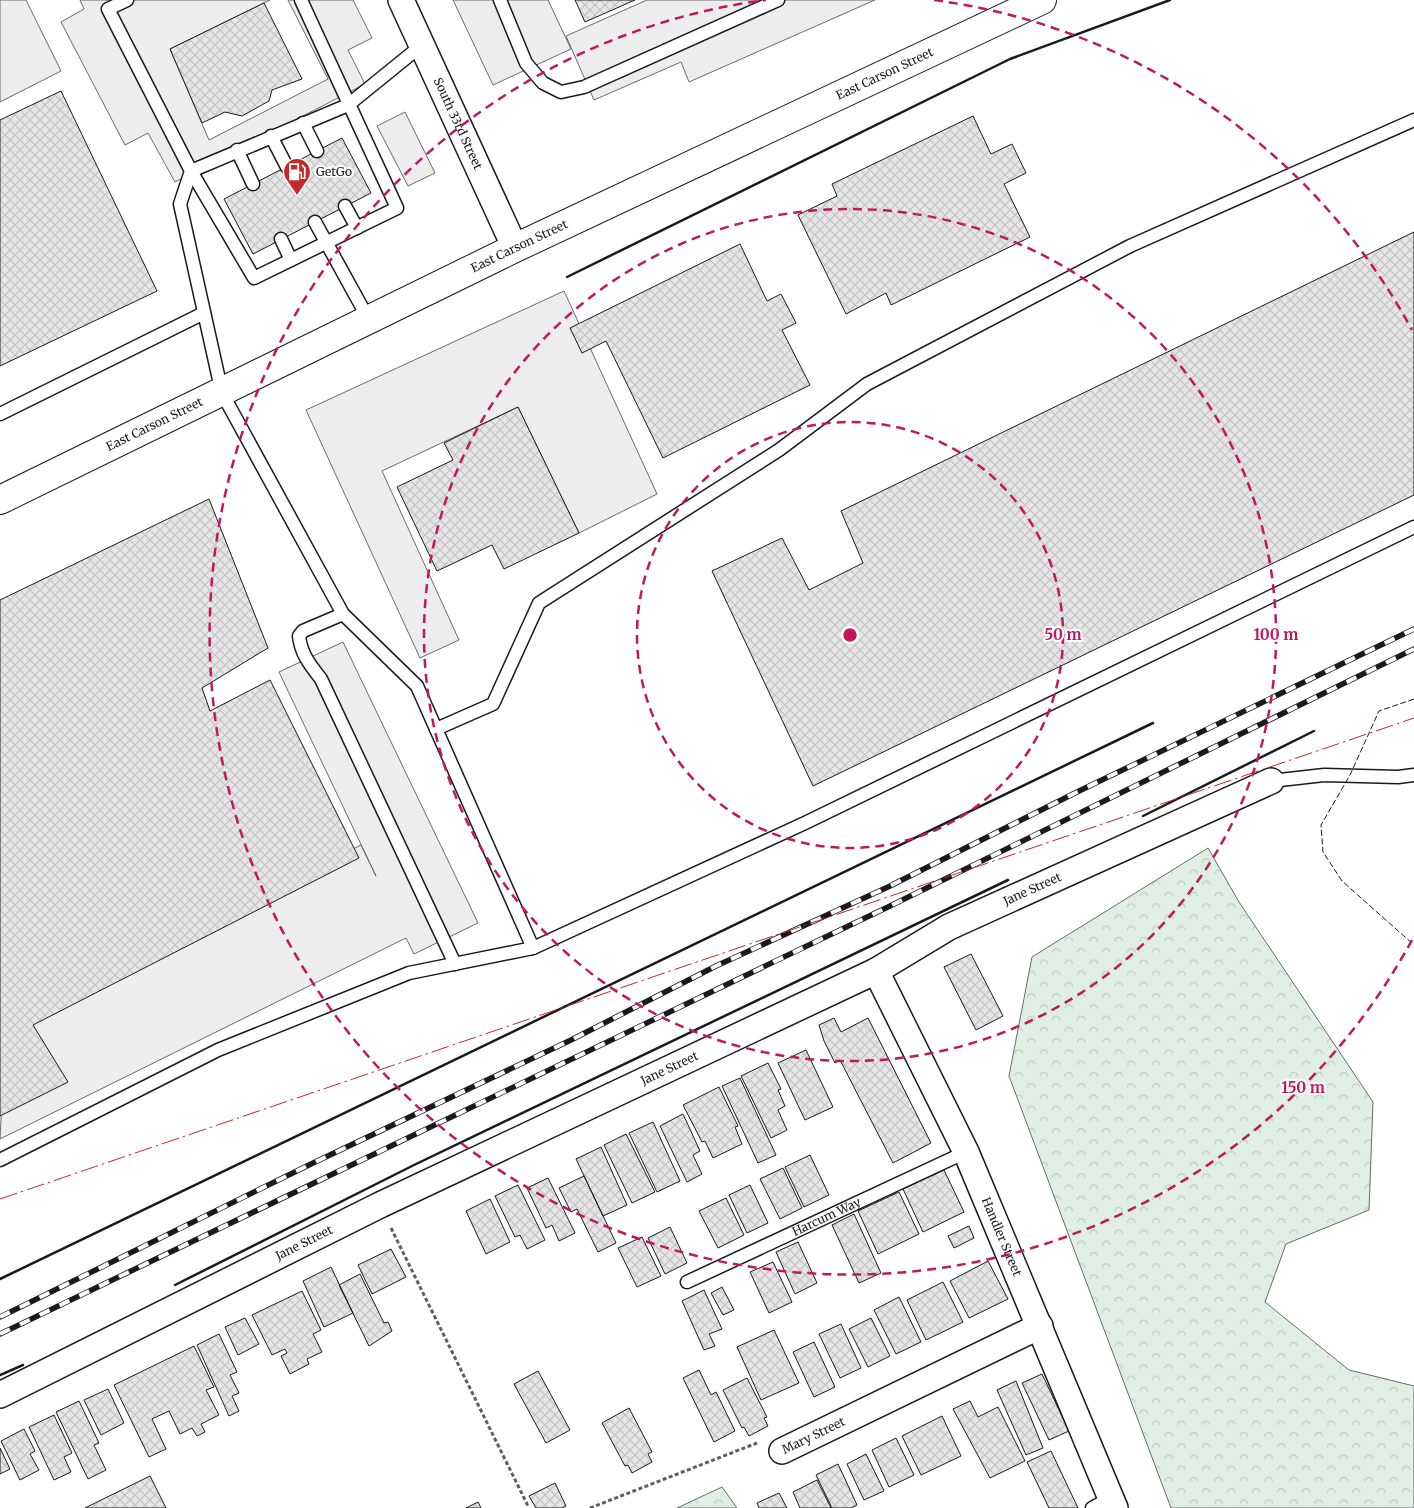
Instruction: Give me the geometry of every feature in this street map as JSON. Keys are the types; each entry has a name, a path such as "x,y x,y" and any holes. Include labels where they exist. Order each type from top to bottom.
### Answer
{"main road":[{"name":"East Carson Street","path":"0,500 515,248 1042,0"}],"street":[{"name":"South 33rd Street","path":"401,0 515,248"},
{"name":"Jane Street","path":"0,1395 380,1205 876,971 949,927 1271,782"},
{"name":"Handler Street","path":"876,971 966,1152 1040,1326 1107,1504"},
{"name":"Mary Street","path":"782,1451 1040,1326"}],"lane":[{"path":"127,0 108,9 192,171 254,278 327,244 397,208 301,0"},
{"path":"500,0 526,63 543,83 561,92 584,88 778,0"},
{"path":"422,45 348,105 237,150 192,171 180,204 222,393 343,614 417,686 533,948"},
{"path":"436,729 493,704 539,603 779,450 867,384 1130,246 1414,120"},
{"path":"303,123 317,151"},
{"path":"271,136 287,167"},
{"path":"237,150 254,184"},
{"path":"346,206 357,228"},
{"path":"315,222 369,320"},
{"path":"281,239 291,260"},
{"path":"0,414 204,313"},
{"path":"0,1160 218,1050 409,973 533,948 805,823 1414,527"},
{"path":"343,614 304,630 299,636 300,644 304,656 321,679 455,964"},
{"name":"Jane Street","path":"1271,782 1324,775 1398,777 1414,775"},
{"name":"Harcum Way","path":"687,1282 966,1152"}],"path":[{"path":"380,1205 529,1508"},
{"name":"Mary Street","path":"590,1508 775,1435 782,1451"}],"green space":[{"path":"1208,848 1239,902 1373,1102 1369,1210 1286,1244 1265,1302 1349,1370 1414,1386 1414,1508 1171,1508 1009,1076 1032,957"},
{"path":"722,1487 737,1508 677,1508"}],"shaded area":[{"path":"0,0 26,0 61,71 0,102"},
{"path":"80,0 270,0 170,49 209,140 328,79 288,0 353,0 372,38 348,50 365,84 175,182 148,133 125,145 61,22 84,9"},
{"path":"453,0 548,0 571,49 493,85"},
{"path":"647,0 875,0 689,82 681,62 594,100 566,36"},
{"path":"405,112 435,173 408,186 377,126"},
{"path":"564,291 657,494 579,533 518,407 382,471 459,640 420,658 306,410"},
{"path":"343,642 478,923 414,954 406,938 0,1139 6,1021 361,845 376,876 279,672"}],"building":[{"path":"575,0 635,0 585,22"},
{"path":"264,3 302,79 272,90 269,101 242,116 225,112 202,123 170,49"},
{"path":"61,91 157,291 0,366 0,120"},
{"path":"973,116 991,154 1012,144 1026,173 1004,184 1030,237 891,305 886,293 846,314 798,215 837,196 832,184"},
{"name":"GetGo","path":"342,138 371,193 253,254 224,199"},
{"path":"1414,232 1414,495 813,786 712,571 782,538 809,590 863,563 841,511"},
{"path":"740,244 767,301 781,294 796,323 782,330 810,385 663,458 606,341 582,353 570,328"},
{"path":"518,407 579,533 504,569 492,545 437,571 397,487 453,460 444,443"},
{"path":"209,499 268,648 202,688 210,711 270,680 359,858 33,1025 68,1082 0,1116 0,600"},
{"path":"971,954 1003,1016 976,1030 944,967"},
{"path":"834,1018 841,1032 868,1018 931,1143 893,1163 840,1060 835,1063 824,1041 819,1025"},
{"path":"806,1050 833,1107 805,1120 778,1063"},
{"path":"768,1063 781,1089 778,1090 785,1106 778,1110 787,1130 771,1138 741,1076"},
{"path":"740,1078 776,1155 758,1163 722,1086"},
{"path":"719,1087 738,1126 735,1127 742,1144 713,1158 705,1141 702,1142 683,1105"},
{"path":"683,1114 700,1151 693,1155 702,1174 687,1182 660,1126"},
{"path":"653,1122 680,1181 657,1192 629,1133"},
{"path":"626,1134 655,1192 632,1203 604,1145"},
{"path":"601,1147 627,1205 603,1216 576,1159"},
{"path":"810,1155 829,1195 804,1207 785,1167"},
{"path":"783,1168 802,1208 780,1219 760,1179"},
{"path":"944,1170 964,1212 923,1232 903,1189"},
{"path":"584,1176 616,1243 598,1252 577,1209 571,1212 559,1188"},
{"path":"548,1178 575,1233 559,1241 552,1225 546,1228 527,1188"},
{"path":"518,1185 545,1240 527,1249 520,1235 515,1237 495,1196"},
{"path":"750,1185 768,1223 747,1233 729,1195"},
{"path":"899,1192 919,1234 878,1254 858,1211"},
{"path":"726,1198 744,1235 718,1248 699,1211"},
{"path":"490,1199 510,1242 486,1254 466,1211"},
{"path":"854,1214 881,1273 859,1283 832,1225"},
{"path":"969,1226 974,1238 954,1248 948,1236"},
{"path":"670,1227 687,1263 665,1274 648,1238"},
{"path":"642,1237 661,1276 637,1287 618,1248"},
{"path":"798,1242 817,1283 795,1294 776,1252"},
{"path":"391,1249 406,1277 372,1294 358,1265"},
{"path":"988,1261 1008,1299 969,1318 950,1281"},
{"path":"773,1262 792,1302 769,1313 750,1272"},
{"path":"331,1267 353,1313 324,1327 303,1281"},
{"path":"360,1274 384,1323 388,1322 392,1331 369,1346 339,1285"},
{"path":"943,1282 963,1322 926,1340 907,1300"},
{"path":"722,1287 734,1310 723,1315 711,1293"},
{"path":"704,1290 722,1329 709,1334 715,1346 704,1350 682,1301"},
{"path":"302,1291 321,1330 313,1334 322,1352 307,1359 309,1364 290,1374 281,1356 287,1353 285,1349 272,1355 252,1315"},
{"path":"899,1297 921,1342 896,1354 874,1310"},
{"path":"245,1318 259,1344 238,1355 225,1327"},
{"path":"871,1318 890,1356 868,1367 849,1329"},
{"path":"841,1324 861,1368 840,1378 819,1334"},
{"path":"774,1330 799,1383 761,1400 737,1347"},
{"path":"219,1334 237,1372 230,1375 239,1393 232,1396 239,1411 229,1416 197,1345"},
{"path":"814,1342 835,1387 814,1397 793,1352"},
{"path":"194,1346 214,1387 206,1390 219,1415 201,1424 205,1432 197,1436 192,1428 180,1434 169,1411 152,1419 166,1449 149,1457 114,1385"},
{"path":"699,1370 711,1395 716,1392 735,1431 714,1442 683,1378"},
{"path":"538,1371 570,1430 546,1443 514,1384"},
{"path":"1042,1374 1069,1431 1049,1440 1022,1383"},
{"path":"747,1378 767,1417 764,1418 768,1426 749,1436 744,1427 742,1428 723,1390"},
{"path":"1016,1381 1043,1448 1026,1455 997,1390"},
{"path":"108,1389 124,1423 101,1435 84,1400"},
{"path":"79,1401 99,1443 94,1445 106,1470 88,1479 56,1412"},
{"path":"970,1401 978,1417 998,1407 1025,1461 990,1478 953,1409"},
{"path":"629,1408 652,1452 648,1454 652,1462 632,1473 628,1465 625,1466 602,1423"},
{"path":"54,1415 72,1453 64,1457 71,1472 54,1480 29,1427"},
{"path":"942,1416 961,1456 921,1475 902,1436"},
{"path":"24,1429 35,1451 30,1454 39,1470 20,1480 1,1441"},
{"path":"896,1438 914,1475 889,1487 872,1450"},
{"path":"0,1448 10,1469 0,1474"},
{"path":"1051,1451 1078,1508 1049,1508 1027,1462"},
{"path":"866,1454 884,1491 864,1500 847,1464"},
{"path":"838,1464 857,1505 851,1508 832,1508 816,1475"},
{"path":"150,1476 166,1508 85,1508"},
{"path":"817,1480 831,1508 800,1508 793,1492"},
{"path":"555,1483 566,1506 562,1508 536,1508 529,1496"},
{"path":"779,1493 787,1508 759,1508 757,1503"},
{"path":"478,1502 481,1508 466,1508"}],"railway":[{"path":"0,1317 311,1164 571,1040 716,966 888,887 1077,792 1414,629"},
{"path":"0,1334 890,906 1414,649"}],"fence":[{"path":"1414,699 1379,711 1350,775 1321,825 1323,852 1342,881 1414,945"}],"wall":[{"path":"567,277 1010,59 1170,0"},
{"path":"0,1279 1153,723"},
{"path":"1143,816 1314,731"},
{"path":"175,1285 414,1165 1008,880"},
{"path":"0,1375 23,1365"}],"power":[{"path":"0,1199 1414,718"}],"place":[{"name":"GetGo","path":"297,196"}]}
